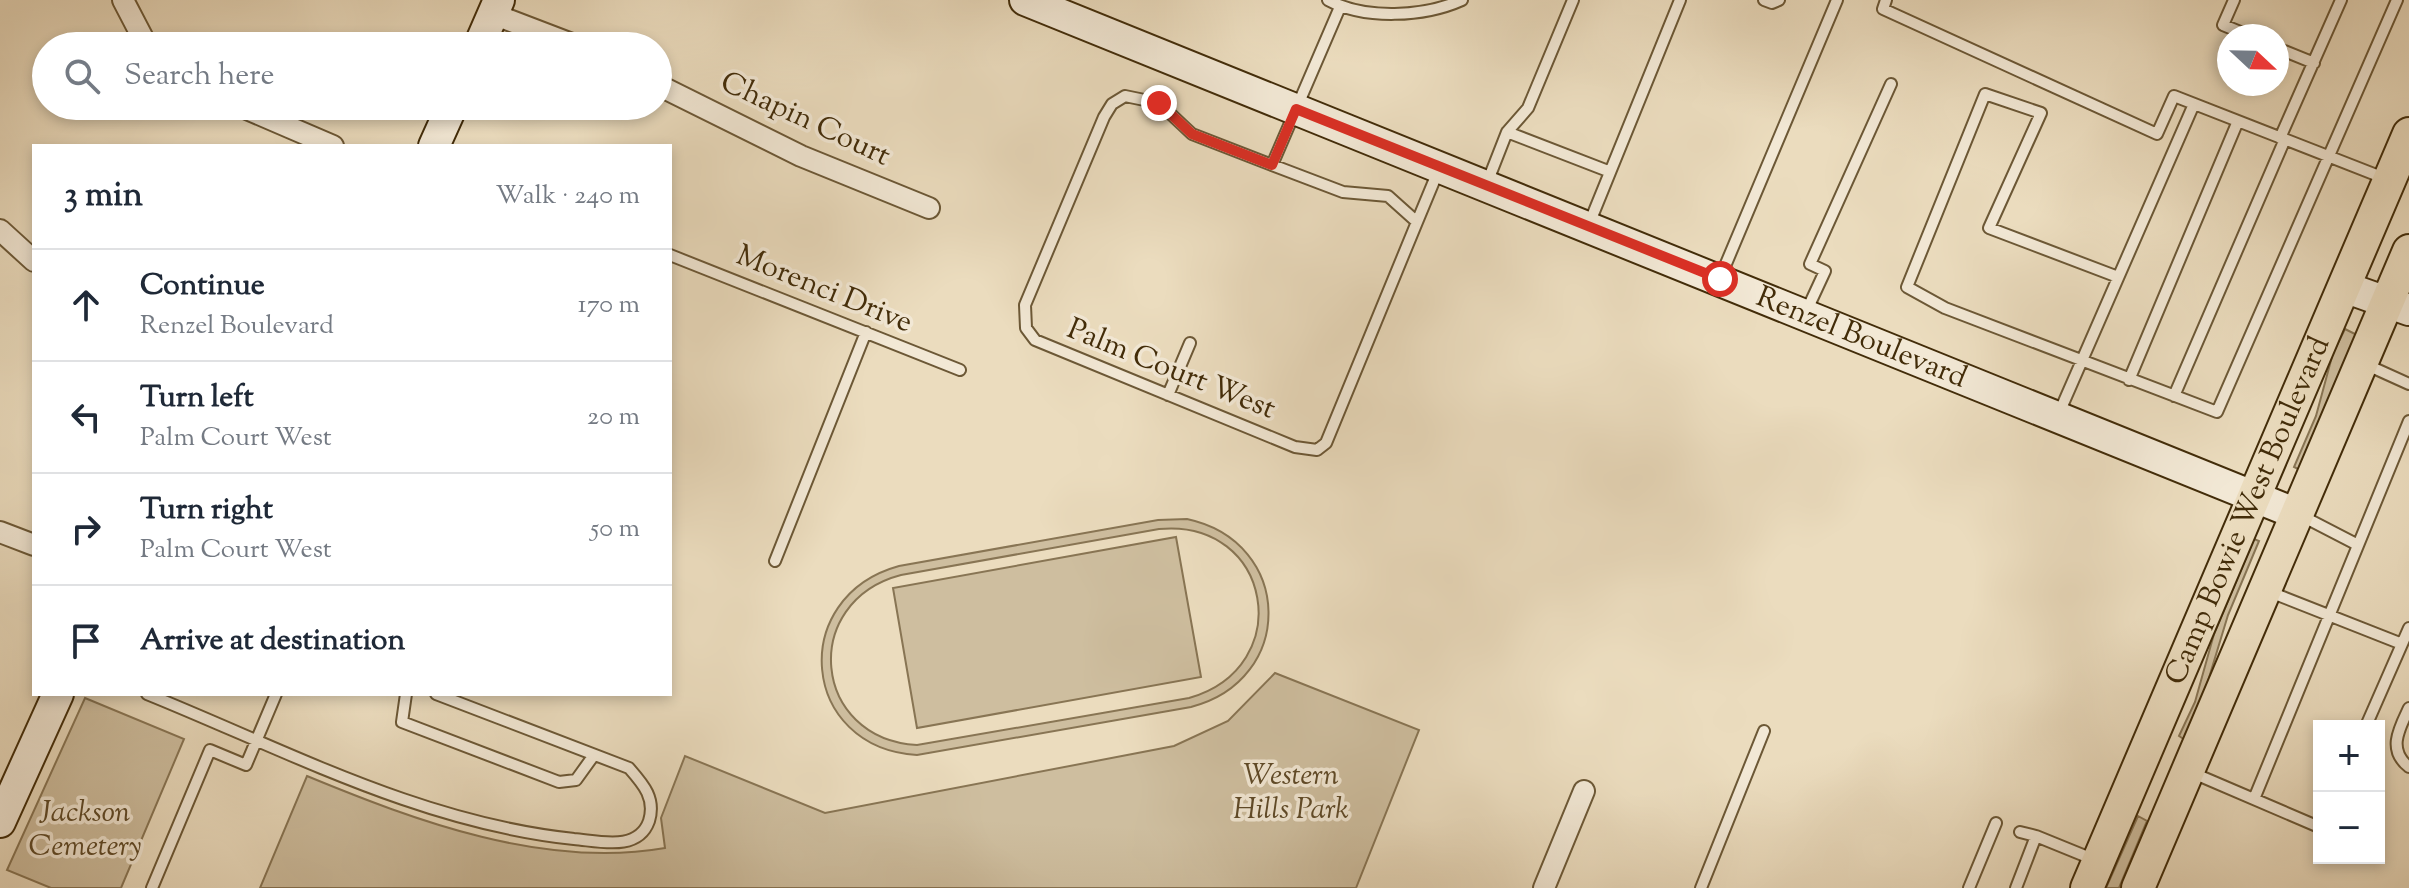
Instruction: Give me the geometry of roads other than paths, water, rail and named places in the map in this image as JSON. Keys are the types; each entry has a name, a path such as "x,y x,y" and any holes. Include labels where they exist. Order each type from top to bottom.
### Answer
{"main road":[{"name":"Camp Bowie West Boulevard","path":"2093,875 2409,134"},
{"name":"Camp Bowie West Boulevard","path":"2138,888 2360,362 2398,306 2409,251"},
{"path":"2144,754 2187,771"}],"street":[{"path":"123,0 140,32"},
{"name":"Renzel Boulevard","path":"1025,0 2254,493 2297,514"},
{"path":"485,32 496,7 548,32"},
{"name":"Chapin Court","path":"672,92 801,156 929,208"},
{"path":"273,120 328,144"},
{"path":"435,144 446,120"},
{"path":"0,230 32,259"},
{"path":"2344,287 2398,306"},
{"path":"0,532 32,544"},
{"path":"0,822 7,784 57,696"},
{"path":"1544,888 1584,791"}],"lane":[{"path":"1328,0 1340,7 1383,13 1431,11 1462,0"},
{"path":"1486,185 1507,132 1528,108 1573,0"},
{"path":"1588,226 1680,0"},
{"path":"1764,0 1772,3 1779,0"},
{"path":"1720,279 1837,0"},
{"path":"1886,0 1883,9 2157,134 2174,96 2389,180"},
{"path":"2223,24 2234,0"},
{"path":"2174,396 2341,0"},
{"path":"2118,277 1989,228 2041,113 1985,94 1907,287 1945,308 2217,412 2397,0"},
{"path":"1272,165 1340,7"},
{"path":"2289,53 2314,63"},
{"path":"1805,313 1825,271 1810,264 1891,84"},
{"name":"Palm Court West","path":"1125,96 1159,103 1192,134 1272,165 1343,192 1388,196 1417,222 1326,443 1317,450 1295,447 1035,340 1024,320 1025,305 1112,104 1125,96"},
{"path":"2058,415 2194,104"},
{"path":"2129,380 2238,121"},
{"path":"1507,132 1608,171"},
{"path":"1417,222 1440,167"},
{"name":"Morenci Drive","path":"672,256 960,370"},
{"path":"775,561 866,332"},
{"path":"1168,395 1190,343"},
{"path":"2360,362 2409,384"},
{"path":"2254,799 2409,421"},
{"path":"2297,514 2358,545"},
{"path":"2265,589 2402,644"},
{"path":"2369,720 2409,628"},
{"path":"152,696 413,805 466,821 539,835 611,843 639,837 646,829 653,804 644,786 629,768 441,696"},
{"path":"152,888 210,750 246,765 275,696"},
{"path":"406,696 402,722 559,782 576,780 594,755"},
{"path":"2409,708 2397,732 2396,746 2400,760 2409,767"},
{"path":"1701,888 1764,731"},
{"path":"2187,771 2313,824"},
{"path":"1969,888 1996,823"},
{"path":"2020,832 2036,836 2093,875"},
{"path":"2016,888 2036,836"}],"park label":[{"name":"Western Hills Park","path":"1291,793"},
{"name":"Jackson Cemetery","path":"85,830"}]}
